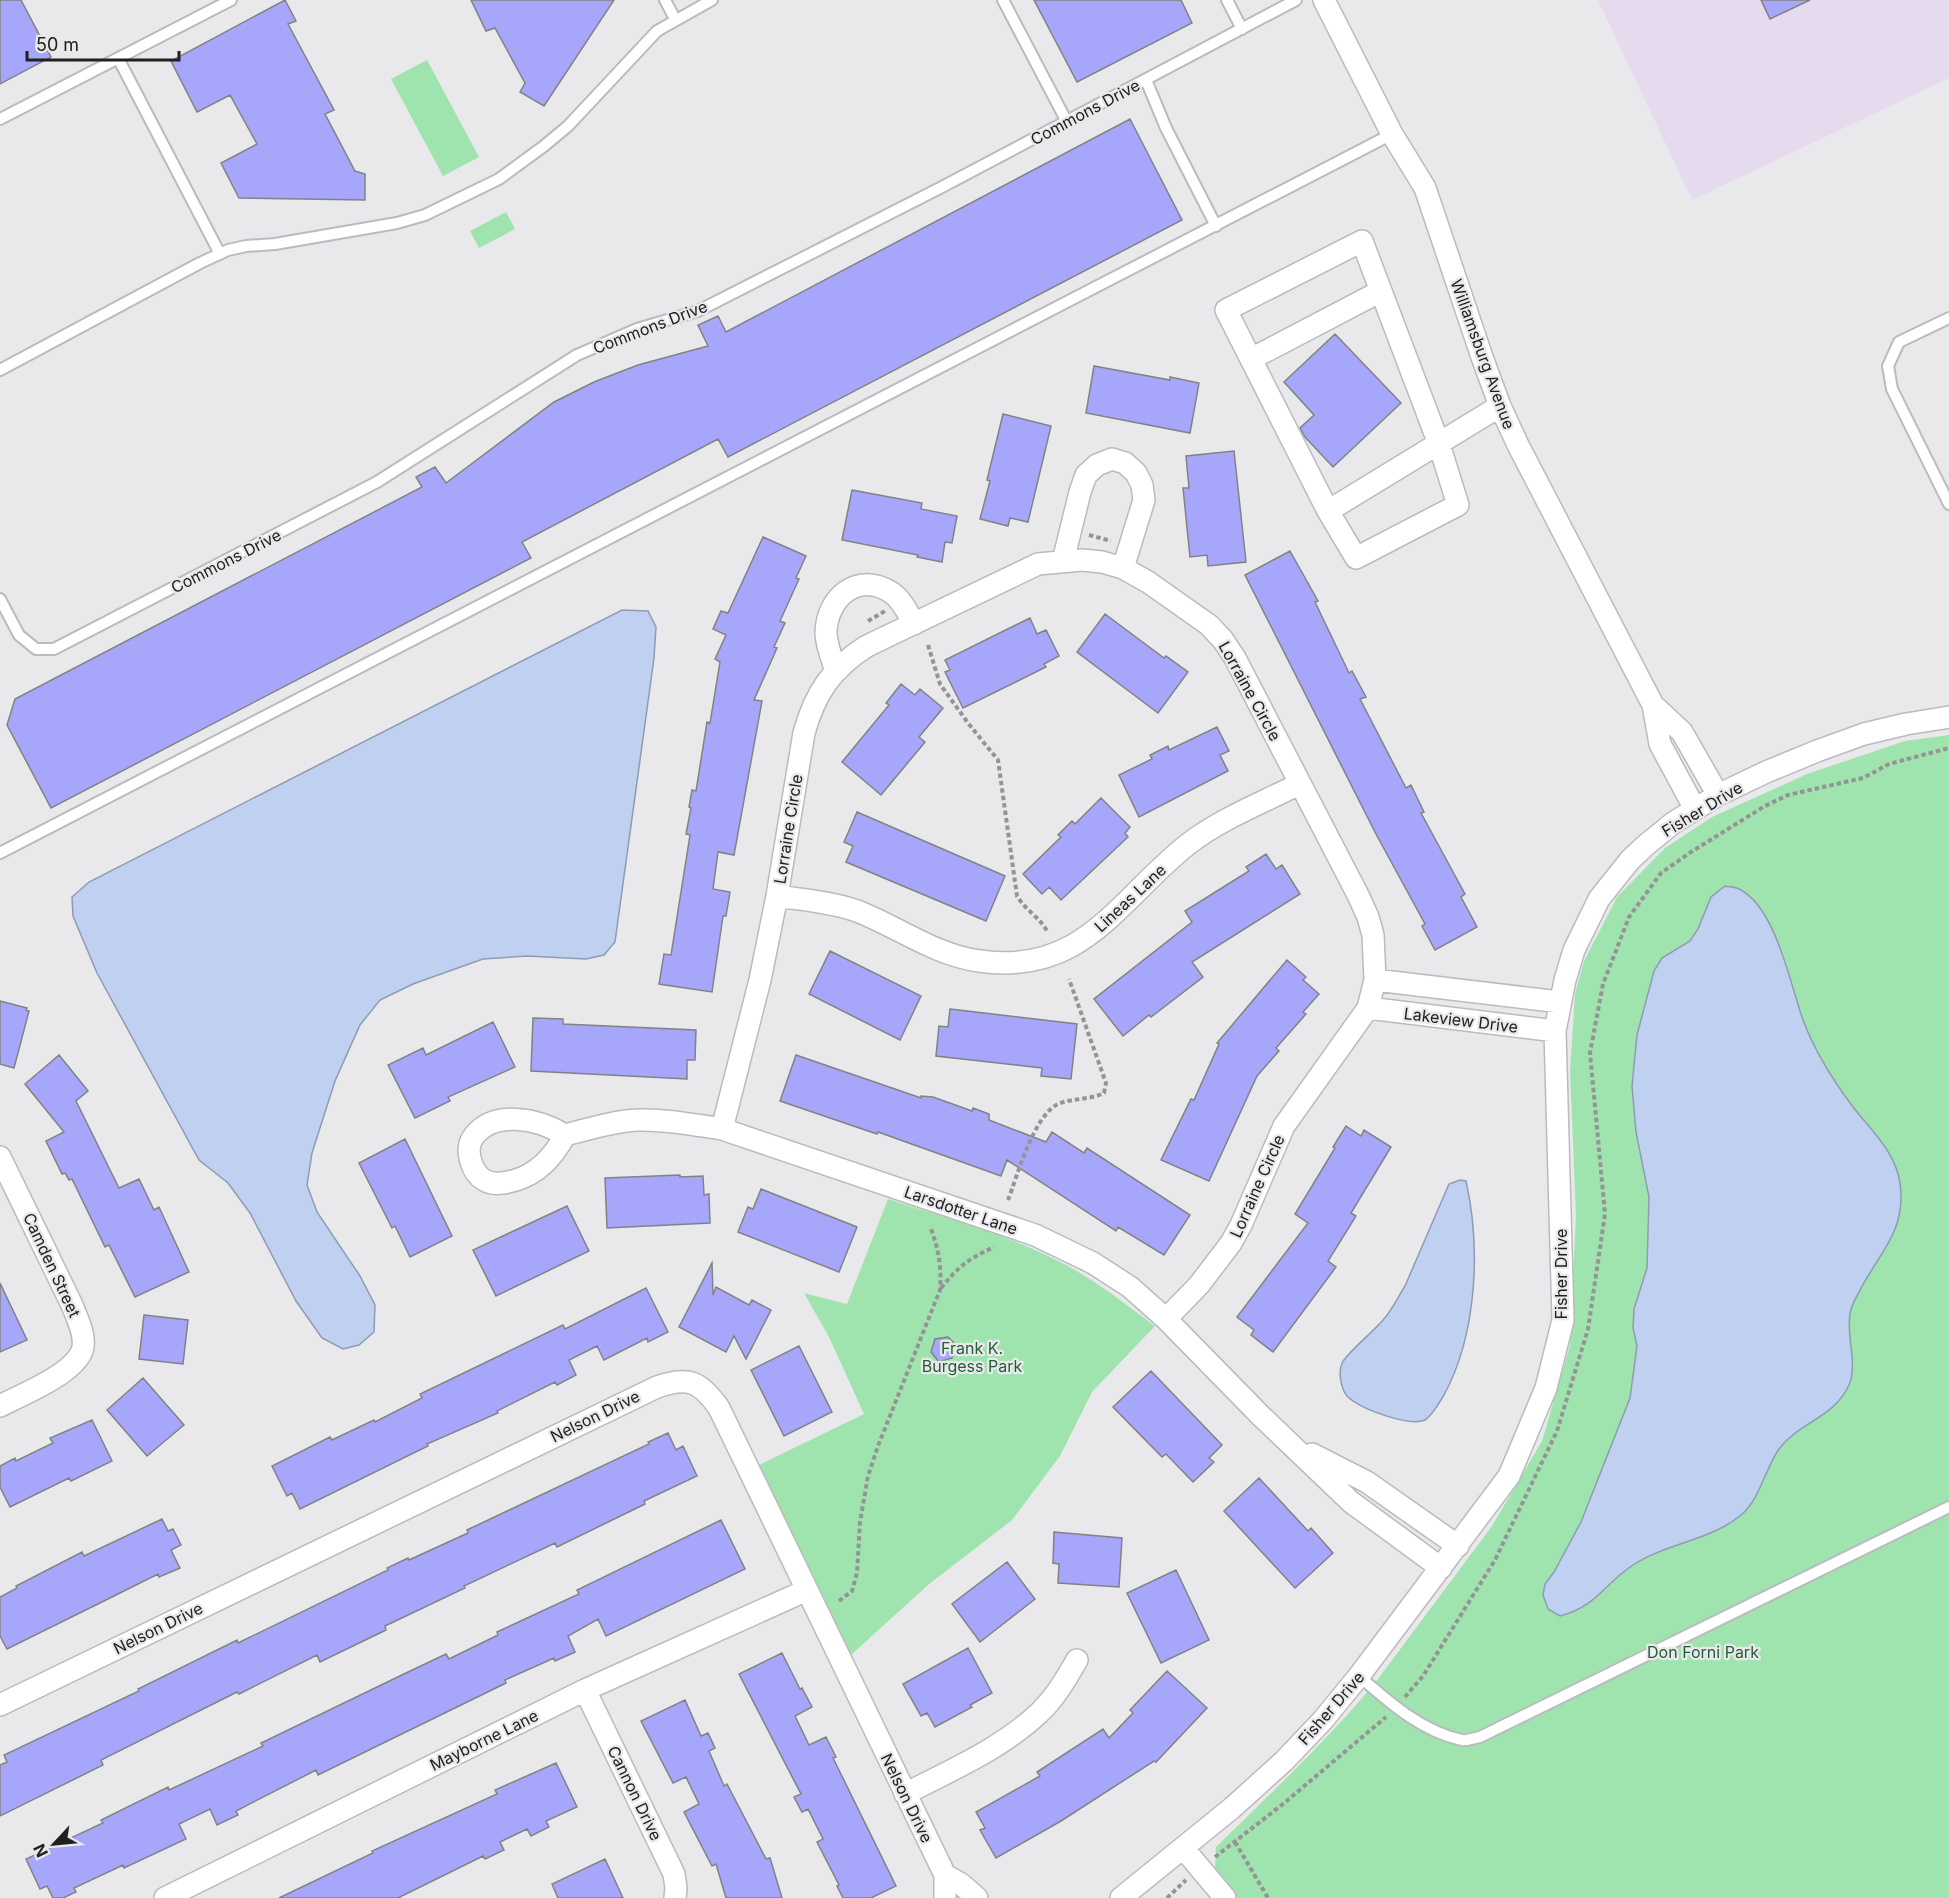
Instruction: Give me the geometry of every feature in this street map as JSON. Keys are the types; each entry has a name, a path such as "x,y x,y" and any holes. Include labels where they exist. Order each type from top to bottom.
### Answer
{"street":[{"name":"Williamsburg Avenue","path":"1324,0 1392,134 1425,188 1500,406 1653,705 1660,744 1695,809"},
{"path":"1362,241 1439,444 1458,505 1356,558 1328,511 1251,359 1226,310 1362,241"},
{"path":"1251,359 1381,291"},
{"path":"1328,511 1500,406"},
{"path":"1063,561 1086,475 1098,465 1112,459 1125,463 1136,473 1142,485 1144,500 1123,568"},
{"name":"Lorraine Circle","path":"723,1129 760,980 777,896 804,733 811,709 836,670 867,646 1038,564 1063,561 1102,562 1123,568 1148,582 1209,625 1223,640 1235,658 1368,917 1373,935 1375,980 1368,1008 1284,1126 1232,1243 1199,1285 1166,1319"},
{"path":"836,670 828,647 826,632 832,606 853,586 866,585 892,593 903,605 914,624"},
{"name":"Williamsburg Avenue","path":"1653,705 1682,732 1718,795"},
{"name":"Fisher Drive","path":"1121,1898 1184,1849 1284,1761 1323,1720 1359,1677 1509,1476 1546,1388 1563,1320 1554,1031 1574,950 1599,899 1630,860 1646,845 1718,795 1766,772 1854,738 1906,724 1949,717"},
{"name":"Lineas Lane","path":"777,896 856,911 949,954 993,963 1031,962 1072,947 1106,923 1169,862 1208,830 1299,784"},
{"name":"Lakeview Drive","path":"1375,980 1560,1002"},
{"name":"Lakeview Drive","path":"1368,1008 1554,1031"},
{"name":"Larsdotter Lane","path":"565,1135 638,1120 676,1122 723,1129 1035,1235 1093,1263 1130,1287 1166,1319 1261,1416 1351,1502 1441,1568"},
{"name":"Camden Street","path":"0,1156 72,1305 82,1331 82,1351 66,1371 0,1406"},
{"name":"Nelson Drive","path":"0,1705 657,1386 674,1381 690,1381 710,1395 719,1408 945,1875 945,1898"},
{"name":"Larsdotter Lane","path":"1292,1444 1367,1482 1458,1546"},
{"name":"Mayborne Lane","path":"165,1898 585,1690 807,1590"},
{"path":"905,1794 990,1751 1040,1713 1062,1686 1077,1660"},
{"name":"Cannon Drive","path":"585,1690 674,1874 675,1898"},
{"path":"1184,1849 1225,1898"},
{"name":"Nelson Drive","path":"945,1875 961,1884 977,1898"}],"lane":[{"path":"0,119 231,0"},
{"path":"665,0 675,19"},
{"path":"0,370 220,254 246,246 275,244 397,223 425,215 499,179 568,126 657,31 712,0"},
{"path":"1003,0 1067,122"},
{"path":"1227,0 1242,29"},
{"name":"Commons Drive","path":"0,599 19,635 36,649 54,649 377,482 577,355 639,328 698,311 1067,122 1296,0"},
{"path":"118,58 220,254"},
{"path":"1146,80 1166,128 1216,226"},
{"path":"0,853 791,442 1392,134"},
{"path":"1949,318 1899,342 1888,366 1892,389 1949,504"},
{"path":"1359,1677 1396,1708 1421,1723 1464,1740 1480,1737 1949,1507"}],"path":[{"path":"1082,533 1118,543"},
{"path":"928,645 940,684 998,759 1017,896 1023,907 1044,924 1048,933"},
{"path":"1008,1200 1039,1124 1051,1109 1060,1103 1094,1098 1104,1093 1106,1083 1069,979"},
{"path":"930,1226 940,1254 940,1290"},
{"path":"839,1600 852,1591 857,1573 860,1522 868,1476 940,1290 965,1262 994,1247"},
{"path":"1235,1842 1268,1898"}],"shaded area":[{"path":"1598,0 1949,0 1949,78 1692,200"}],"green space":[{"path":"427,60 479,157 443,176 391,79"},
{"path":"506,212 515,229 479,248 470,231"},
{"name":"Don Forni Park","path":"1949,735 1949,1898 1238,1898 1215,1869 1216,1847 1320,1744 1378,1679 1492,1526 1542,1441 1570,1345 1576,1215 1570,1071 1575,994 1584,961 1617,897 1665,848 1712,817 1807,774 1905,741"},
{"name":"Frank K. Burgess Park","path":"888,1199 976,1227 1039,1252 1085,1276 1155,1326 1092,1392 1060,1456 1012,1520 928,1585 851,1655 759,1465 864,1414 829,1337 804,1293 847,1304"}],"water":[{"path":"622,610 648,611 656,627 654,658 615,942 604,955 586,959 527,956 483,959 413,984 380,1000 360,1025 335,1081 312,1153 307,1185 317,1212 360,1276 375,1305 374,1332 359,1345 343,1349 322,1338 296,1301 250,1213 228,1183 199,1160 97,973 73,916 72,897 89,882"},
{"path":"1725,886 1739,889 1752,898 1772,929 1787,967 1803,1020 1819,1054 1838,1086 1882,1142 1894,1162 1900,1183 1899,1216 1889,1242 1851,1309 1849,1331 1852,1368 1849,1385 1843,1396 1826,1413 1796,1432 1779,1449 1758,1493 1741,1515 1716,1531 1659,1552 1633,1565 1583,1607 1560,1616 1548,1609 1543,1595 1545,1584 1581,1522 1630,1398 1637,1346 1633,1328 1634,1309 1647,1268 1649,1197 1636,1132 1632,1086 1637,1035 1654,971 1662,958 1690,941 1698,929 1711,897"},
{"path":"1460,1180 1466,1181 1471,1207 1474,1262 1469,1318 1455,1371 1436,1409 1425,1420 1408,1421 1385,1416 1363,1407 1348,1397 1341,1381 1342,1363 1392,1308 1405,1286 1449,1184"}],"building":[{"path":"0,0 21,0 51,57 0,84"},
{"path":"285,0 296,21 288,24 334,110 325,114 355,171 365,174 365,200 239,198 221,163 257,144 230,95 197,112 171,61"},
{"path":"471,0 614,0 544,106 520,92 525,83 495,28 486,31"},
{"path":"1034,0 1181,0 1192,23 1077,82"},
{"path":"1761,0 1810,0 1770,19"},
{"path":"1130,119 1182,220 728,457 718,439 522,542 531,558 51,808 7,725 15,699 422,487 416,477 435,467 446,483 554,402 594,382 638,365 708,346 698,325 718,316 726,332"},
{"path":"1335,334 1401,403 1333,467 1305,437 1300,428 1314,415 1284,382"},
{"path":"1094,366 1199,383 1190,433 1086,413"},
{"path":"1003,414 1051,426 1028,522 1010,518 1008,526 980,519"},
{"path":"1234,451 1246,562 1208,566 1207,555 1190,557 1183,488 1189,488 1186,456"},
{"path":"852,490 922,503 921,509 957,516 952,543 945,542 942,562 842,540"},
{"path":"763,537 806,556 796,578 799,579 780,621 785,623 774,647 777,648 754,700 762,701 734,855 718,852 713,889 730,892 726,916 723,916 712,992 659,984 664,954 671,955 690,835 686,834 691,808 689,807 692,790 696,791 707,722 710,723 720,662 715,659 726,635 713,629 721,611 728,613"},
{"path":"1290,551 1318,601 1315,602 1349,673 1352,671 1366,697 1360,699 1406,788 1411,785 1424,812 1421,813 1465,894 1461,897 1477,927 1435,950 1422,926 1425,924 1377,836 1245,575"},
{"path":"1105,614 1164,658 1166,656 1188,672 1158,713 1077,652"},
{"path":"1030,618 1037,634 1046,630 1059,656 1044,664 1046,667 963,708 945,672 950,670 945,660"},
{"path":"901,684 915,695 920,689 943,708 919,737 925,742 881,795 842,762 889,705 886,703"},
{"path":"1217,727 1229,751 1220,755 1228,771 1139,817 1119,775 1152,759 1150,755 1168,746 1169,750"},
{"path":"1101,798 1130,827 1125,833 1128,837 1061,900 1049,887 1042,894 1023,874 1061,837 1058,835 1072,821 1075,824"},
{"path":"857,812 1005,876 986,921 846,862 853,846 844,842"},
{"path":"1266,854 1276,869 1282,865 1300,894 1192,962 1203,977 1123,1036 1094,999 1192,922 1185,911 1249,871 1246,867"},
{"path":"830,951 921,996 900,1040 809,994"},
{"path":"1287,960 1306,977 1303,980 1319,994 1303,1012 1306,1014 1276,1048 1279,1051 1257,1076 1209,1181 1161,1160 1191,1099 1194,1100 1219,1044 1217,1043"},
{"path":"0,1001 27,1008 26,1010 29,1011 14,1068 0,1064"},
{"path":"950,1009 1077,1024 1071,1079 1041,1076 1042,1068 936,1056 939,1026 948,1027"},
{"path":"533,1018 563,1019 563,1024 696,1030 695,1060 687,1060 687,1079 531,1071"},
{"path":"493,1022 515,1067 448,1097 450,1101 415,1118 388,1065 423,1048 426,1055"},
{"path":"59,1055 88,1091 76,1101 119,1188 139,1179 154,1210 159,1207 189,1272 135,1297 109,1245 105,1247 72,1179 69,1180 65,1173 62,1174 46,1141 64,1132 25,1084"},
{"path":"796,1055 921,1098 921,1096 933,1097 972,1111 973,1108 989,1114 989,1120 1046,1142 1052,1132 1084,1153 1087,1148 1190,1215 1164,1255 1118,1227 1116,1231 1007,1160 1001,1176 878,1132 877,1134 780,1101"},
{"path":"1346,1126 1361,1136 1364,1130 1391,1147 1351,1213 1356,1216 1328,1261 1336,1267 1273,1352 1251,1335 1254,1330 1237,1317 1308,1223 1295,1214"},
{"path":"405,1139 452,1236 410,1257 395,1226 392,1228 359,1163"},
{"path":"680,1175 680,1177 703,1176 704,1195 709,1194 710,1223 607,1228 605,1178"},
{"path":"761,1189 857,1227 839,1272 738,1232 748,1207 753,1209"},
{"path":"567,1206 589,1251 496,1296 473,1250"},
{"path":"712,1263 713,1295 716,1287 749,1305 752,1300 771,1310 746,1359 734,1336 726,1352 679,1327"},
{"path":"0,1283 27,1340 0,1352"},
{"path":"646,1288 668,1332 648,1342 647,1338 604,1360 597,1346 569,1360 576,1375 557,1385 555,1382 497,1411 498,1413 427,1444 428,1446 300,1509 292,1493 287,1496 272,1466 330,1437 332,1440 374,1420 375,1422 422,1398 420,1394 563,1325 565,1329"},
{"path":"144,1315 188,1320 183,1364 139,1359"},
{"path":"948,1337 957,1346 952,1358 939,1362 931,1352 935,1339"},
{"path":"799,1346 832,1412 784,1436 751,1370"},
{"path":"1151,1371 1222,1445 1209,1458 1214,1462 1193,1482 1166,1454 1162,1457 1113,1407"},
{"path":"143,1378 184,1425 147,1456 107,1410"},
{"path":"92,1420 112,1461 71,1481 69,1478 10,1507 0,1487 0,1466 53,1443 50,1438"},
{"path":"668,1433 676,1450 683,1446 697,1476 557,1547 555,1543 464,1586 465,1588 385,1626 386,1630 320,1662 317,1655 239,1694 237,1692 101,1760 103,1765 0,1816 0,1765 7,1762 4,1755 139,1691 138,1689 237,1640 238,1643 388,1570 387,1568 468,1533 467,1530"},
{"path":"1259,1478 1308,1531 1311,1528 1333,1553 1295,1588 1224,1511"},
{"path":"162,1519 168,1531 173,1529 181,1545 171,1550 180,1568 159,1577 158,1574 7,1649 0,1636 0,1597 17,1588 16,1586 82,1552 84,1556"},
{"path":"721,1520 745,1569 606,1636 598,1619 568,1636 575,1652 555,1661 554,1658 505,1680 506,1683 318,1775 316,1770 236,1811 238,1815 217,1825 210,1809 179,1824 186,1839 74,1888 76,1892 63,1898 53,1898 47,1886 40,1889 26,1859 103,1823 101,1820 168,1787 169,1790 263,1746 261,1743 446,1654 449,1659 498,1635 497,1632 579,1594 577,1590"},
{"path":"1054,1532 1122,1538 1119,1587 1058,1583 1059,1564 1053,1563"},
{"path":"1007,1562 1035,1599 980,1642 952,1604"},
{"path":"1176,1570 1209,1640 1161,1663 1127,1593"},
{"path":"968,1648 992,1693 935,1727 927,1713 921,1716 903,1684"},
{"path":"782,1653 812,1707 795,1716 809,1745 826,1737 836,1757 833,1758 896,1886 871,1898 843,1898 837,1886 839,1885 817,1842 823,1839 808,1809 802,1812 794,1797 801,1794 739,1674"},
{"path":"1167,1671 1207,1708 1156,1762 1154,1761 1061,1821 996,1858 980,1830 985,1828 976,1812 1040,1776 1037,1772 1103,1729 1109,1738 1133,1713 1130,1710"},
{"path":"685,1700 701,1736 708,1733 715,1748 709,1751 724,1786 727,1784 766,1859 770,1858 782,1898 726,1898 716,1864 712,1866 684,1812 699,1804 686,1777 673,1783 641,1721"},
{"path":"556,1763 577,1807 546,1821 549,1827 531,1836 527,1829 500,1842 504,1850 485,1859 483,1856 398,1898 279,1898 373,1853 372,1851 497,1794 495,1790"},
{"path":"605,1859 623,1898 558,1898 552,1884"}]}
